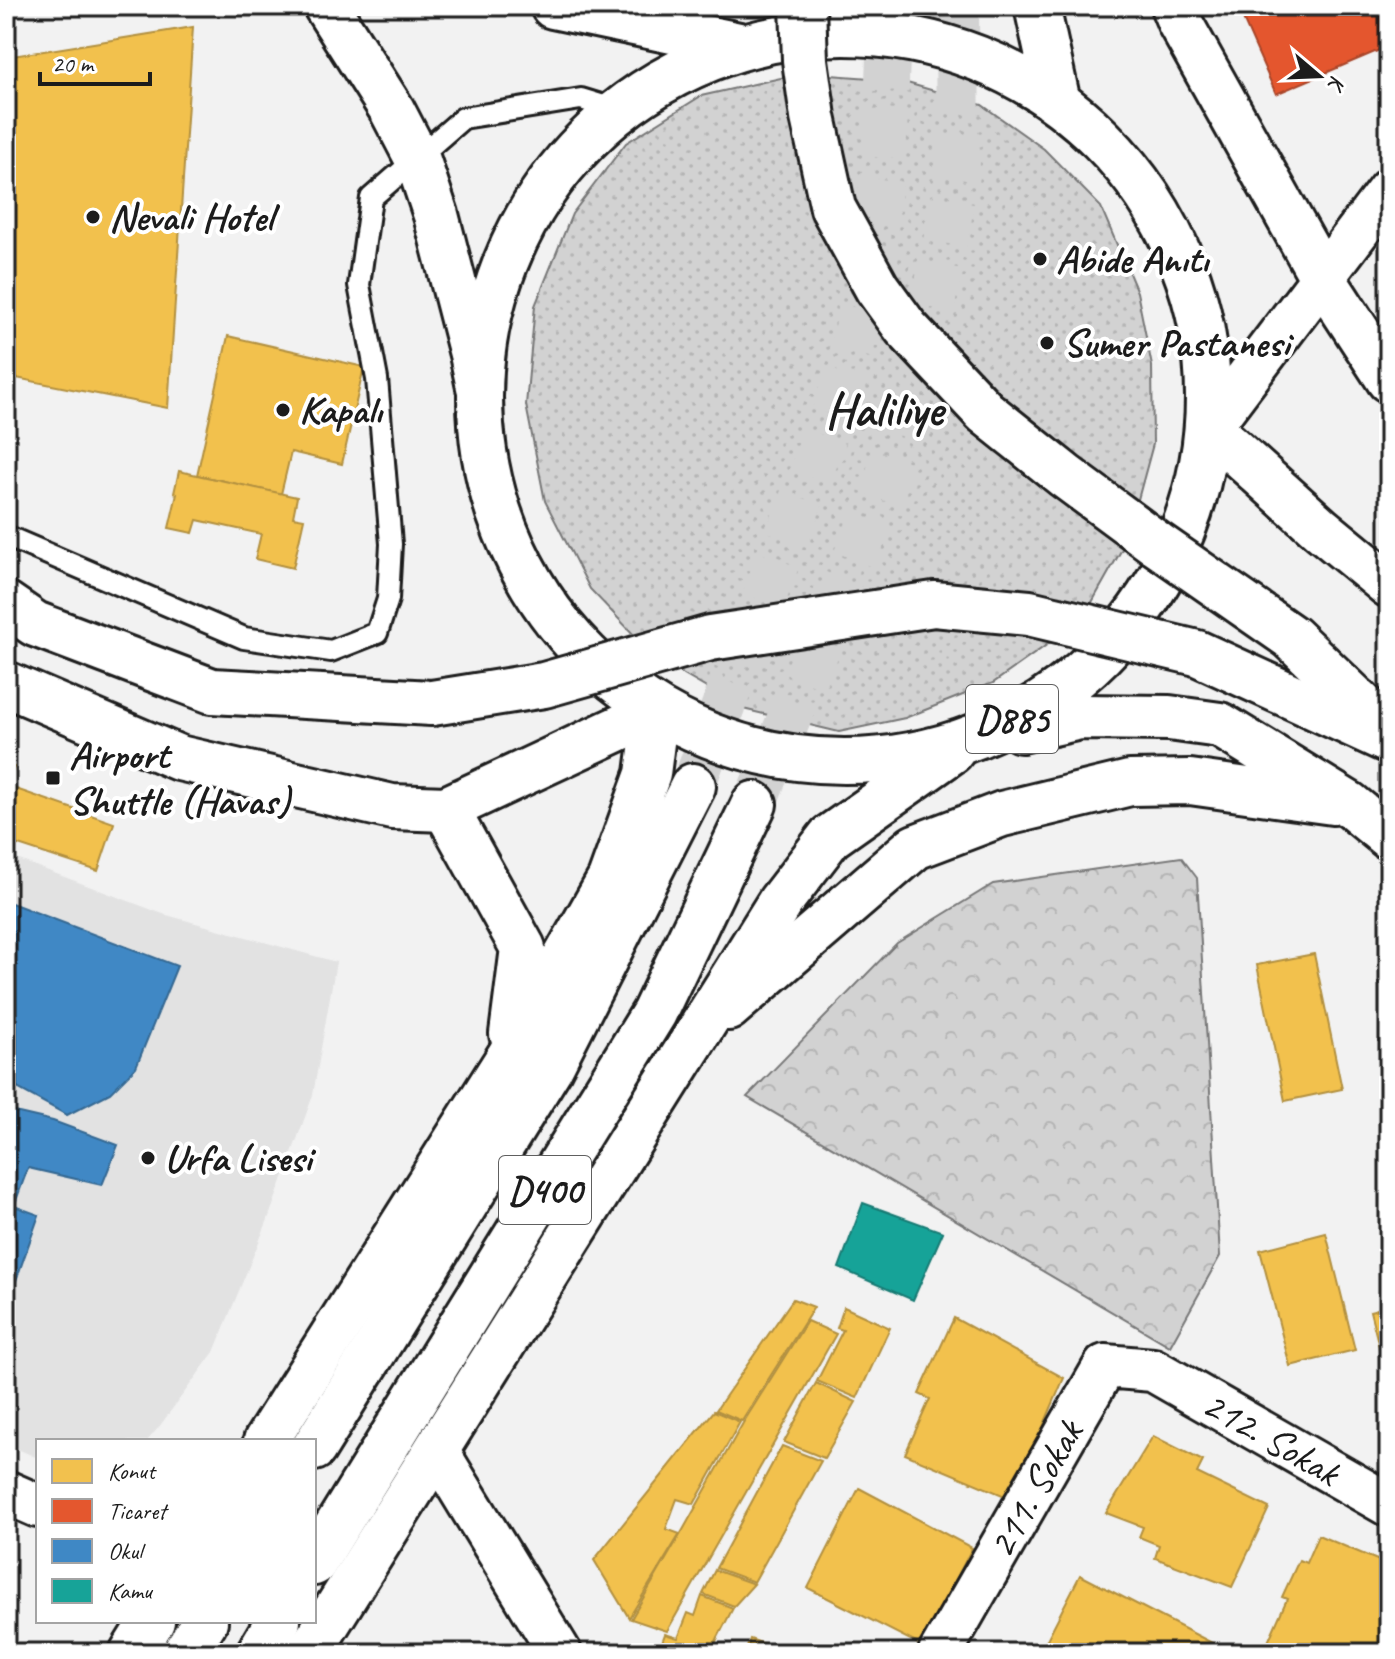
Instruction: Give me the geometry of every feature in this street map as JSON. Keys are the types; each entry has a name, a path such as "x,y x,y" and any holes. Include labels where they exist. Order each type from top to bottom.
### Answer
{"main road":[{"path":"326,6 392,110 417,158 436,215 479,387"},
{"name":"D885","path":"553,6 739,45"},
{"path":"739,45 761,6"},
{"path":"803,6 805,60 813,117 833,208 877,288 906,328 985,412 1134,527 1291,637 1389,730"},
{"path":"1037,6 1057,98"},
{"path":"1173,6 1322,277 1389,380"},
{"name":"D885","path":"849,30 958,48 1057,98 1146,187 1198,302 1209,428 1185,531 1132,623 1056,696 962,744 858,763 768,754 753,752 656,711 595,665 544,607 507,539 485,465 479,387 490,308 518,233 561,166 617,110 675,72 739,45 849,30"},
{"path":"1209,428 1321,529 1389,585"},
{"path":"6,604 35,624 212,691 432,703 544,685 710,638 934,604 1029,613 1197,653 1389,741"},
{"path":"6,684 179,758 392,807 446,809 656,711"},
{"path":"267,1439 510,1055 610,879 648,774 656,711"},
{"path":"309,1653 780,902 830,837 962,744 1080,717 1169,718 1220,725 1349,804 1389,837"},
{"path":"699,1033 915,847 1002,814 1130,783 1190,782 1349,804"},
{"name":"D400","path":"316,1445 550,1068 693,786"},
{"name":"D400","path":"316,1560 654,1013 754,804"},
{"path":"446,809 523,948 510,1055"},
{"path":"132,1653 151,1623"},
{"path":"185,1653 204,1623"},
{"path":"259,1653 277,1623"}],"street":[{"path":"1209,428 1389,190"},
{"name":"211. Sokak","path":"940,1653 1105,1366 1153,1370"},
{"name":"212. Sokak","path":"1153,1370 1389,1505"},
{"path":"437,1451 560,1653"},
{"path":"6,1492 36,1505"}],"lane":[{"path":"6,536 244,638 331,651 377,633 388,599 391,544 377,379 359,285 371,198 463,118 581,99 617,110"}],"shaded area":[{"name":"Urfa Lisesi","path":"6,855 163,914 336,962 313,1095 267,1222 214,1352 149,1439 36,1439 36,1457 6,1444"}],"green space":[{"path":"803,73 897,80 982,105 1044,149 1101,207 1137,292 1152,366 1153,444 1127,540 1082,620 993,683 905,718 839,732 743,709 658,660 590,589 545,501 526,405 535,306 572,214 626,143 701,96"},
{"path":"1181,857 1197,878 1220,1256 1170,1346 747,1097 897,943 993,884"}],"building: Konut":[{"name":"Nevali Hotel","path":"193,27 168,408 6,376 6,57"},
{"name":"Kapalı","path":"228,336 364,367 342,464 291,452 281,494 197,475"},
{"path":"179,471 297,497 293,517 304,519 293,568 255,559 261,534 197,520 193,533 169,528"},
{"path":"6,764 14,767 6,789"},
{"path":"13,788 114,823 98,871 6,841 6,807"},
{"path":"1314,954 1342,1089 1285,1101 1257,965"},
{"path":"1326,1233 1355,1350 1290,1366 1260,1250"},
{"path":"793,1299 814,1307 742,1421 716,1410"},
{"path":"1389,1306 1389,1386 1370,1311"},
{"path":"844,1307 890,1328 857,1398 817,1381 843,1330 837,1328"},
{"path":"954,1318 1064,1378 1012,1499 905,1454 930,1399 919,1394"},
{"path":"807,1321 836,1334 667,1631 631,1619 743,1423"},
{"path":"816,1383 856,1402 824,1458 784,1442"},
{"path":"714,1411 740,1422 694,1504 677,1499 666,1529 680,1534 629,1618 594,1560"},
{"path":"1153,1436 1203,1461 1197,1473 1269,1508 1232,1587 1155,1558 1159,1545 1139,1537 1143,1527 1106,1513"},
{"path":"782,1446 821,1461 754,1582 716,1568"},
{"path":"859,1488 972,1548 922,1646 808,1588"},
{"path":"1318,1535 1389,1565 1389,1646 1385,1653 1295,1653 1268,1642 1287,1599 1282,1597 1299,1560 1306,1563"},
{"path":"715,1570 754,1584 734,1606 703,1594"},
{"path":"1080,1575 1216,1645 1212,1653 1040,1653"},
{"path":"702,1596 733,1608 710,1653 658,1653 665,1634 678,1638 688,1613 695,1616"},
{"path":"750,1639 789,1653 745,1653"},
{"path":"808,1643 826,1653 805,1653"}],"building: Ticaret":[{"path":"1247,6 1389,6 1389,46 1276,94 1239,10"}],"building: Okul":[{"path":"6,901 177,966 136,1067 110,1093 67,1115 6,1082"},
{"path":"6,1110 53,1121 118,1145 102,1185 28,1168 14,1206 39,1215 6,1309"}],"building: Kamu":[{"path":"863,1203 943,1232 913,1300 839,1268"}],"tunnel":[{"path":"693,786 836,407 867,292 884,159 890,6"},
{"path":"754,804 885,485 927,335 958,175 957,6"}],"place":[{"name":"Nevali Hotel","path":"93,217"},
{"name":"Abide Anıtı","path":"1040,259"},
{"name":"Sumer Pastanesi","path":"1047,343"},
{"name":"Kapalı","path":"283,410"},
{"name":"Airport Shuttle (Havas)","path":"53,778"},
{"name":"Urfa Lisesi","path":"148,1158"}],"district":[{"name":"Haliliye","path":"884,410"}]}
